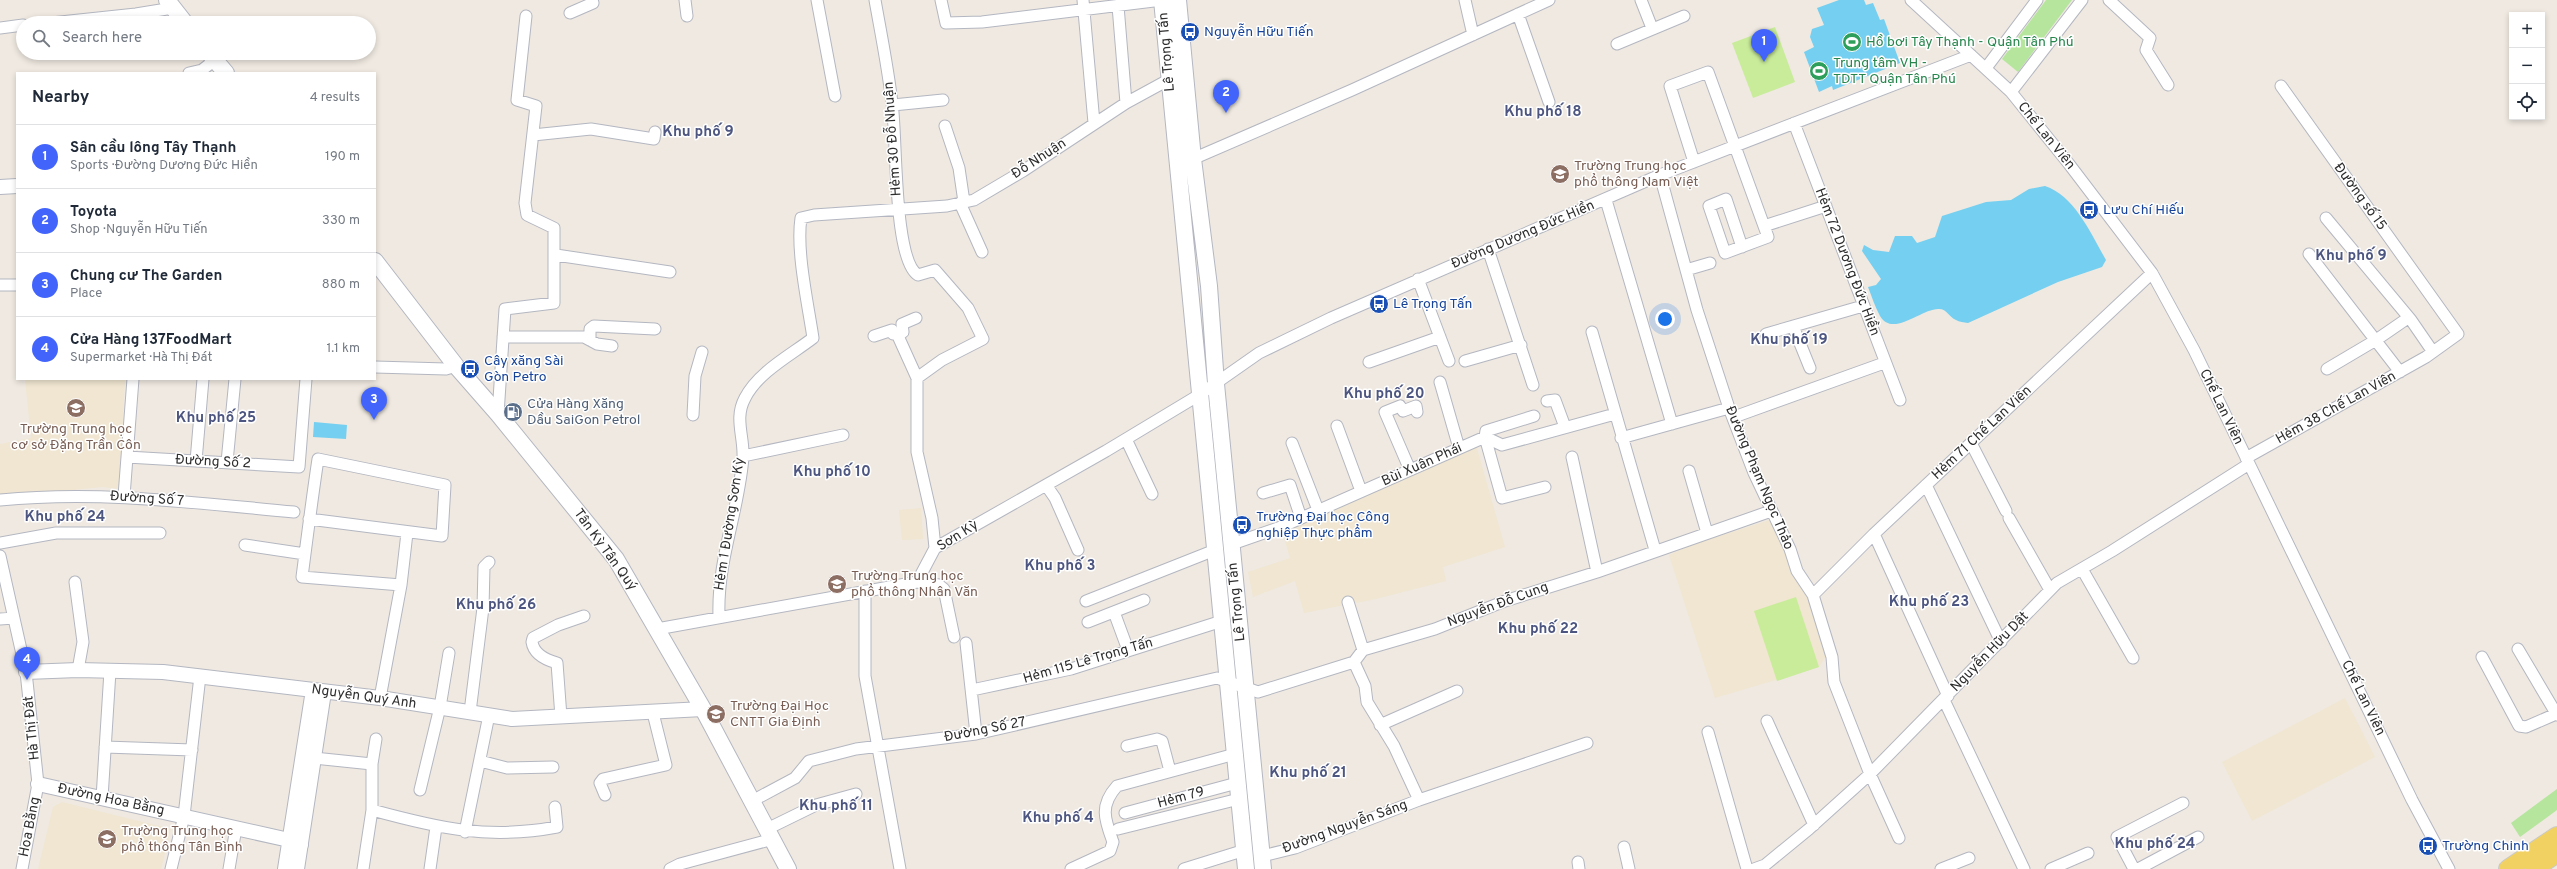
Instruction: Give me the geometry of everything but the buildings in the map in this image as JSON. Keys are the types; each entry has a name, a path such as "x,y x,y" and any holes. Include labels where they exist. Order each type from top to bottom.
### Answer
{"main road":[{"name":"Lê Trọng Tấn","path":"1162,0 1199,396 1236,754 1237,783 1246,869"},
{"name":"Lê Trọng Tấn","path":"1178,0 1194,159 1209,286 1216,384 1262,862"},
{"path":"170,4 179,16"},
{"path":"215,60 225,72"},
{"name":"Tân Kỳ Tân Quý","path":"376,262 456,366 498,414 616,559 703,709 788,869"},
{"path":"2508,869 2557,836"},
{"path":"2534,869 2557,853"}],"street":[{"path":"570,13 593,3 592,0"},
{"path":"685,0 687,16"},
{"path":"817,0 835,96"},
{"name":"Hẻm 30 Đỗ Nhuận","path":"875,0 893,105 899,224 914,273 918,275 936,270 968,308 983,339 942,360 917,378"},
{"path":"941,0 946,23 982,22 1084,5 1118,6 1162,0"},
{"path":"1465,0 1473,35"},
{"path":"1178,165 1549,0"},
{"path":"1641,0 1652,28"},
{"name":"Chế Lan Viên","path":"1911,0 2011,92 2069,164 2152,273 2194,350 2412,800 2449,869"},
{"path":"1986,68 2037,0"},
{"path":"2011,92 2082,0"},
{"path":"2108,0 2150,38 2146,50 2168,84"},
{"path":"117,16 136,14 170,4"},
{"path":"1084,5 1094,123"},
{"path":"1118,6 1126,103"},
{"path":"1518,14 1549,102"},
{"path":"498,414 505,309 554,303 556,254 554,228 527,215 525,203 536,106 517,100 526,16"},
{"path":"1617,44 1652,28 1684,16"},
{"path":"0,28 16,26"},
{"name":"Đường Dương Đức Hiền","path":"1199,396 1259,353 1418,279 1488,249 1553,224 1660,175 1971,55"},
{"path":"193,72 202,70 210,60"},
{"path":"1694,162 1670,86 1708,72 1737,146 1768,237 1742,247"},
{"name":"Đỗ Nhuận","path":"741,409 745,398 758,380 813,338 803,262 800,228 801,218 814,215 898,207 962,203 974,200 1023,171 1126,103 1170,78"},
{"name":"Đường số 15","path":"2281,86 2458,334 2430,354"},
{"path":"893,105 943,100"},
{"name":"Hẻm 72 Dương Đức Hiền","path":"1794,123 1884,363 1900,400"},
{"path":"945,126 959,168 962,203 982,252"},
{"path":"533,135 591,129 654,139 656,132"},
{"name":"Đường Phạm Ngọc Thảo","path":"1660,175 1686,270 1732,413 1754,473 1790,549 1797,571 1814,595 1832,657 1834,682 1870,774 1899,838"},
{"path":"0,188 16,186"},
{"path":"1606,200 1672,424"},
{"path":"1764,226 1826,206"},
{"path":"2326,218 2408,318 2430,354"},
{"path":"1488,249 1533,385"},
{"path":"556,254 670,272"},
{"path":"2310,254 2400,372"},
{"path":"1686,270 1710,263"},
{"name":"Hẻm 71 Chế Lan Viên","path":"1814,595 1874,534 2152,273"},
{"path":"1418,279 1449,361"},
{"path":"0,285 16,285"},
{"path":"1766,334 1863,306"},
{"path":"898,336 903,332 902,324 916,318"},
{"path":"2327,369 2376,340 2408,318"},
{"path":"590,340 590,330 594,326 655,329"},
{"path":"1793,326 1810,368"},
{"path":"874,336 892,330 893,334 896,333 917,378 917,452 932,518 935,548"},
{"path":"1592,332 1621,438 1655,550"},
{"path":"503,337 564,335 590,340 597,344 612,346"},
{"path":"1369,362 1440,337"},
{"path":"1465,361 1520,345"},
{"path":"693,415 695,376 702,352"},
{"name":"Hẻm 38 Chế Lan Viên","path":"2248,461 2430,354"},
{"path":"1621,438 1672,424 1732,413 1884,363"},
{"path":"376,367 446,369 456,366"},
{"path":"124,496 133,380"},
{"path":"196,461 203,380"},
{"path":"227,462 235,380"},
{"name":"Đường Số 2","path":"127,457 299,467 306,380"},
{"path":"1440,382 1459,448"},
{"name":"Sơn Kỳ","path":"917,582 935,548 1199,396"},
{"path":"1547,401 1555,400 1565,427"},
{"path":"1410,470 1385,412 1400,406 1403,411 1416,406 1417,412"},
{"name":"Hẻm 1 Đường Sơn Kỳ","path":"719,616 718,587 743,456 738,419 741,409"},
{"path":"1485,436 1502,445 1615,414"},
{"name":"Bùi Xuân Phái","path":"1232,544 1301,518 1410,470 1485,436 1486,431 1534,416"},
{"path":"1336,426 1361,491"},
{"path":"743,456 843,435"},
{"path":"1485,436 1502,498 1545,487"},
{"path":"1126,439 1152,494"},
{"path":"1292,443 1318,510"},
{"path":"1971,443 2008,515 2050,590"},
{"path":"1572,457 1597,572"},
{"path":"309,520 407,533 442,536 445,485 318,460 309,520 302,577 401,585"},
{"name":"Nguyễn Hữu Dật","path":"1754,869 1765,864 1814,825 1870,774 2001,642 2057,583 2082,569 2248,461"},
{"path":"1689,471 1708,533"},
{"path":"1046,485 1056,498 1078,550"},
{"path":"1263,493 1290,485 1301,518"},
{"path":"1926,485 2001,642"},
{"name":"Đường Số 7","path":"0,500 48,495 124,496 294,512"},
{"name":"Nguyễn Đỗ Cung","path":"1363,650 1435,629 1504,601 1597,572 1655,550 1772,511"},
{"path":"0,543 56,533 160,533"},
{"path":"380,698 401,585 407,533"},
{"path":"1874,534 1946,698 2024,869"},
{"path":"244,545 305,554"},
{"path":"1086,601 1215,550"},
{"name":"Hà Thị Đát","path":"0,556 26,672 38,784"},
{"path":"470,712 482,615 484,567 489,562"},
{"path":"2082,569 2133,658"},
{"path":"75,582 83,642 78,670"},
{"path":"657,628 917,582 939,585 944,589 954,637"},
{"path":"865,591 865,676 900,869"},
{"path":"1088,622 1144,600"},
{"path":"1228,682 1258,692 1354,662 1363,650 1348,602"},
{"path":"1114,612 1128,650"},
{"path":"561,717 557,663 545,659 535,651 532,642 533,638 558,625 584,616"},
{"path":"0,619 14,618"},
{"name":"Hẻm 115 Lê Trọng Tấn","path":"972,690 1071,668 1222,621"},
{"path":"966,643 976,734"},
{"path":"2482,657 2519,726 2526,727 2557,714 2518,649"},
{"path":"420,790 440,707 449,653"},
{"name":"Đường Nguyễn Sáng","path":"1262,862 1419,800 1394,746 1367,702 1365,686 1354,662"},
{"name":"Nguyễn Quý Anh","path":"26,672 78,670 163,672 380,698 512,719 653,713 703,709"},
{"path":"102,798 110,671"},
{"path":"171,869 184,816 200,676"},
{"name":"Đường Số 27","path":"752,801 795,778 809,761 878,746 976,734 1217,678 1228,682"},
{"path":"285,869 295,843 314,758 318,691"},
{"path":"297,869 295,843 318,691"},
{"path":"1380,725 1457,692"},
{"path":"605,795 600,783 603,779 666,765 653,713"},
{"path":"465,832 489,715"},
{"path":"1768,721 1814,825"},
{"path":"1708,732 1747,869"},
{"path":"363,869 372,810 372,764 376,739"},
{"path":"1126,746 1157,739 1162,741 1170,772"},
{"path":"1419,800 1586,743"},
{"path":"105,747 192,750"},
{"path":"1071,869 1110,851 1113,842 1104,818 1110,794 1117,786 1236,754"},
{"path":"314,758 372,764"},
{"path":"480,761 507,768 553,767"},
{"name":"Hẻm 79","path":"1125,813 1237,783"},
{"name":"Đường Hoa Bằng","path":"38,784 184,816 295,843"},
{"name":"Hoa Bằng","path":"22,869 38,784"},
{"path":"670,869 680,864 770,834 816,805 856,794"},
{"path":"1118,829 1239,799"},
{"path":"2134,869 2117,837 2183,803"},
{"path":"372,810 436,827 465,832 533,832 557,827 555,807"},
{"path":"430,869 436,827"},
{"path":"228,869 236,828"},
{"path":"2138,869 2198,837"},
{"path":"1624,847 1629,869"},
{"path":"1184,869 1245,850"},
{"path":"2051,869 2088,853"},
{"path":"1941,869 1969,858"}],"shaded area":[{"name":"Trường Trung học cơ sở Đặng Trần Côn","path":"25,380 125,380 119,489 102,487 4,497 0,495 0,444 31,438"},
{"path":"1476,445 1505,547 1443,567 1446,581 1376,599 1304,613 1295,581 1253,597 1248,572 1290,558 1281,527"},
{"path":"921,508 923,539 902,540 899,510"},
{"path":"1773,519 1811,601 1826,656 1819,667 1715,698 1669,555 1689,546"},
{"path":"2345,698 2375,757 2252,821 2222,762"},
{"name":"Trường Trung học phổ thông Tân Bình","path":"62,802 171,829 161,869 38,869 53,807"}],"green space":[{"path":"2046,0 2072,0 2018,72 2002,59"},
{"path":"1775,27 1795,82 1753,98 1732,43"},
{"path":"1796,597 1819,667 1777,681 1754,611"},
{"path":"2557,789 2557,810 2520,837 2511,823"}],"water":[{"name":"Hồ bơi Tây Thạnh - Quận Tân Phú","path":"1839,0 1864,0 1866,5 1873,3 1880,20 1884,19 1900,63 1833,90 1832,86 1819,92 1804,52 1814,47 1810,37 1812,29 1824,25 1817,8"},
{"path":"2045,186 2056,191 2074,207 2106,260 2102,267 2058,282 1968,323 1957,321 1942,309 1932,310 1900,323 1892,324 1886,322 1880,316 1868,287 1876,285 1881,279 1862,251 1864,245 1873,250 1889,252 1895,236 1912,236 1917,243 1935,237 1942,216 1986,202 2011,200 2029,189"},
{"path":"314,422 347,425 346,439 313,437"}],"place":[{"name":"Nguyễn Hữu Tiến","path":"1190,32"},
{"name":"Hồ bơi Tây Thạnh - Quận Tân Phú","path":"1852,42"},
{"name":"Sân cầu lông Tây Thạnh","path":"1764,62"},
{"name":"Trung tâm VH - TDTT Quận Tân Phú","path":"1819,71"},
{"name":"Toyota","path":"1226,113"},
{"name":"Trường Trung học phổ thông Nam Việt","path":"1560,174"},
{"name":"Lưu Chí Hiếu","path":"2089,210"},
{"name":"Lê Trọng Tấn","path":"1379,304"},
{"name":"Cây xăng Sài Gòn Petro","path":"470,369"},
{"name":"Trường Trung học cơ sở Đặng Trần Côn","path":"76,408"},
{"name":"Cửa Hàng Xăng Dầu SaiGon Petrol","path":"513,412"},
{"name":"Chung cư The Garden","path":"374,420"},
{"name":"Trường Đại học Công nghiệp Thực phẩm","path":"1242,525"},
{"name":"Trường Trung học phổ thông Nhân Văn","path":"837,584"},
{"name":"Cửa Hàng 137FoodMart","path":"27,680"},
{"name":"Trường Đại Học CNTT Gia Định","path":"716,714"},
{"name":"Trường Trung học phổ thông Tân Bình","path":"107,839"},
{"name":"Trường Chinh","path":"2428,846"}],"district":[{"name":"Khu phố 18","path":"1543,112"},
{"name":"Khu phố 9","path":"698,132"},
{"name":"Khu phố 9","path":"2351,256"},
{"name":"Khu phố 19","path":"1789,340"},
{"name":"Khu phố 20","path":"1384,394"},
{"name":"Khu phố 25","path":"216,418"},
{"name":"Khu phố 10","path":"832,472"},
{"name":"Khu phố 24","path":"65,517"},
{"name":"Khu phố 3","path":"1060,566"},
{"name":"Khu phố 23","path":"1929,602"},
{"name":"Khu phố 26","path":"496,605"},
{"name":"Khu phố 22","path":"1538,629"},
{"name":"Khu phố 21","path":"1308,773"},
{"name":"Khu phố 11","path":"836,806"},
{"name":"Khu phố 4","path":"1058,818"},
{"name":"Khu phố 24","path":"2155,844"}]}
